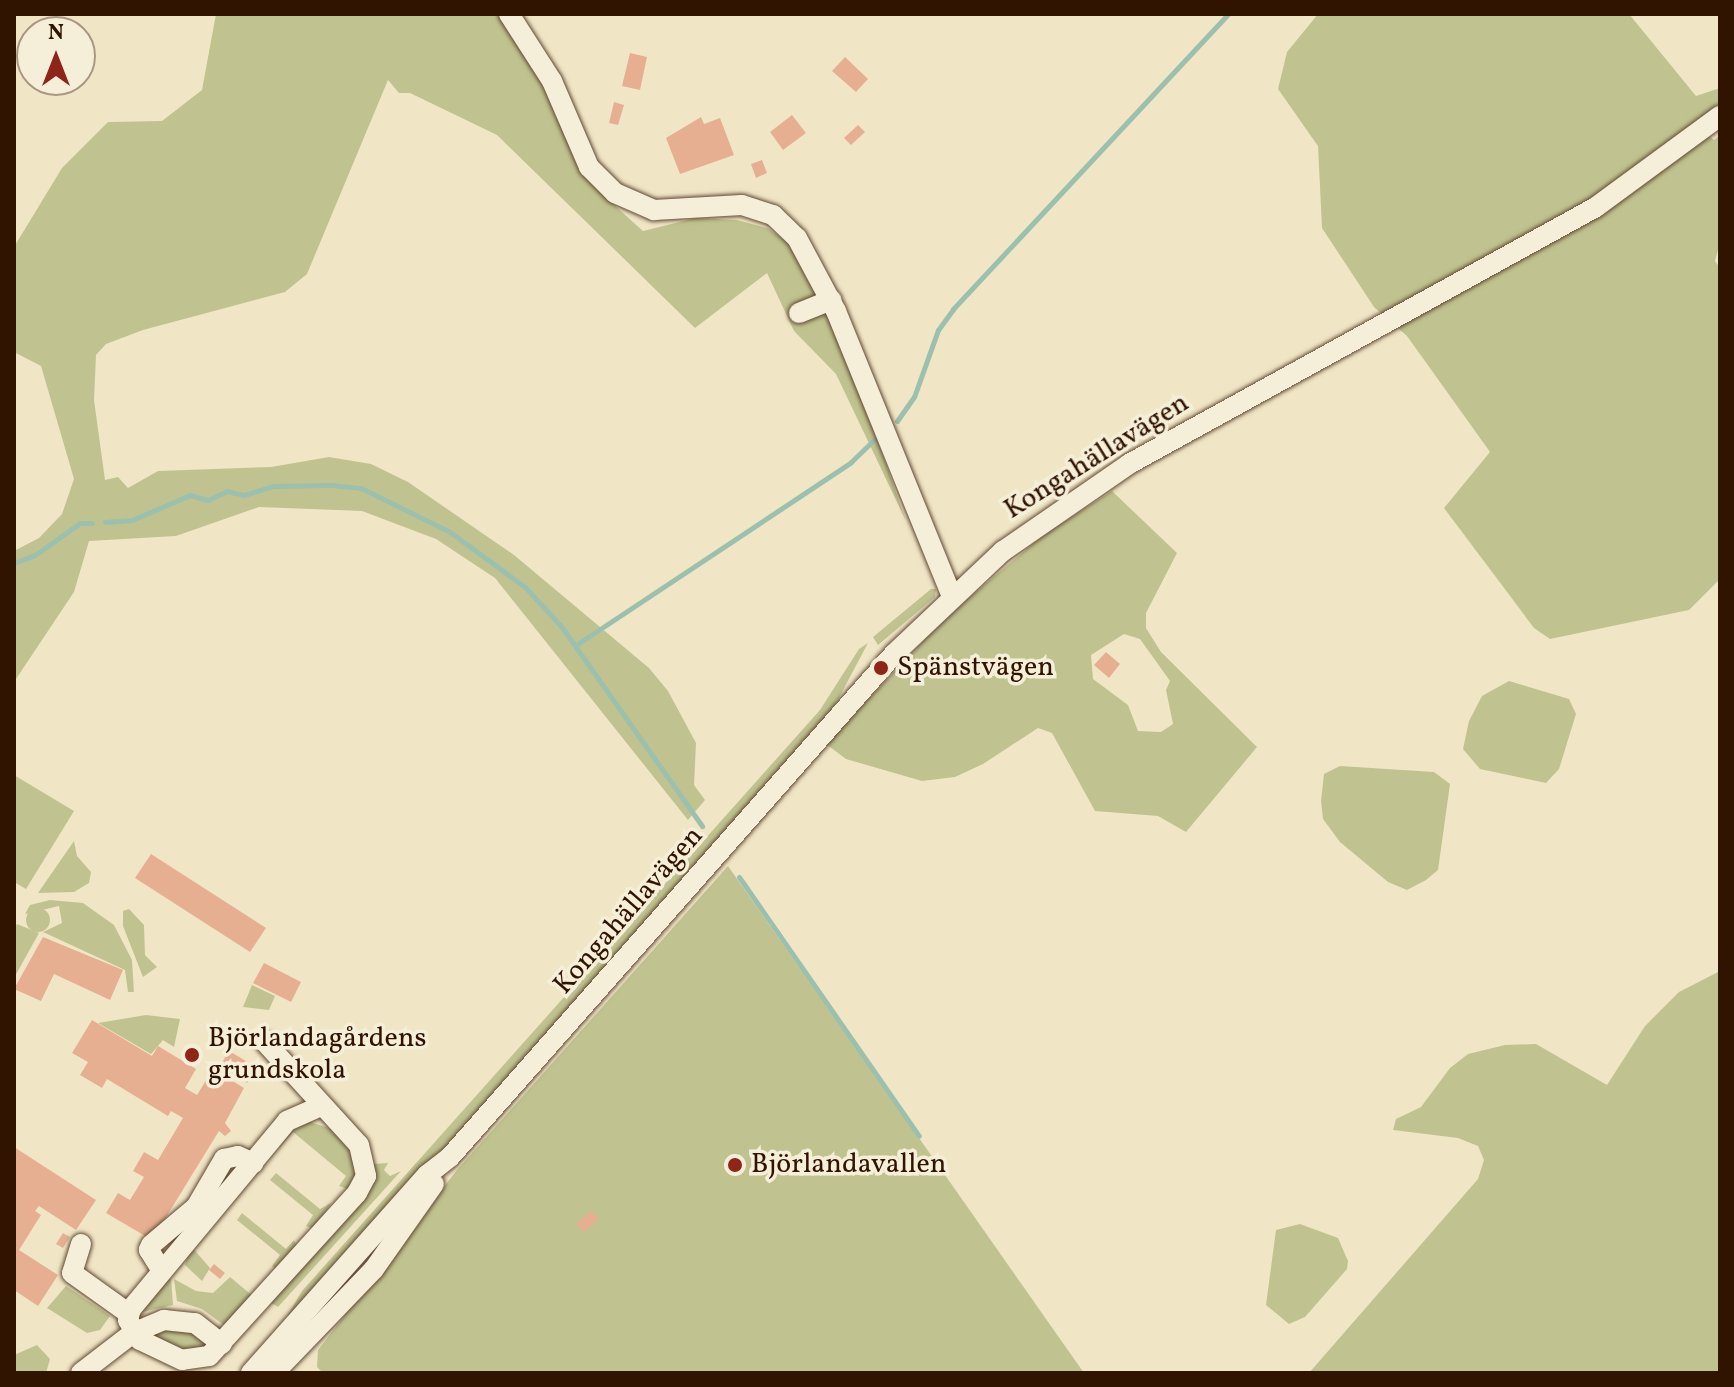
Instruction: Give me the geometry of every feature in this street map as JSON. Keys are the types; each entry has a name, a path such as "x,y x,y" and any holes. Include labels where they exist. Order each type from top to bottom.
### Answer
{"street":[{"path":"509,14 552,81 578,145 599,180 639,207 726,203 773,215 802,245 831,300 952,597"},
{"name":"Kongahällavägen","path":"251,1373 283,1364 374,1269 450,1157 823,732 952,597 1028,532 1117,472 1537,242 1646,174 1720,116"},
{"path":"799,313 831,300"},
{"path":"81,1244 66,1280 131,1323 158,1352 182,1360 209,1356 222,1344 366,1176 359,1145 319,1107 265,1042"},
{"path":"81,1373 131,1323 162,1271 287,1121 319,1107"},
{"path":"131,1323 186,1320 222,1344"}],"green space":[{"path":"216,14 500,14 540,73 603,195 643,231 696,218 737,220 767,228 794,247 847,353 906,521 836,374 794,331 767,273 695,328 497,135 410,93 399,93 388,80 307,274 285,292 143,330 106,344 96,355 94,400 105,480 118,477 128,488 158,471 271,467 329,457 371,464 408,482 514,555 649,668 668,691 696,743 694,785 705,800 688,820 495,578 436,539 362,511 259,507 176,536 89,541 74,592 14,682 14,551 39,538 62,514 74,479 41,366 14,352 14,247 62,168 108,122 162,121 202,90"},
{"path":"1318,14 1629,14 1696,96 1720,88 1720,104 1694,125 1714,140 1720,135 1720,242 1715,261 1720,268 1720,579 1689,610 1550,639 1534,628 1444,508 1490,452 1407,336 1374,307 1322,228 1318,146 1278,89 1287,52"},
{"path":"1112,491 1177,553 1146,613 1146,628 1161,652 1257,747 1186,832 1158,816 1095,811 1052,733 1038,728 983,764 955,777 922,781 846,759 826,744 943,620 1041,537","holes":["1124,634 1140,639 1170,681 1166,690 1173,724 1161,732 1138,731 1128,705 1093,679 1091,655"]},
{"path":"931,589 936,589 935,597 878,645 873,637"},
{"path":"868,643 833,709 438,1156 286,1318 302,1291 820,710 859,649"},
{"path":"1509,681 1569,699 1576,714 1559,769 1546,783 1480,769 1463,749 1469,721 1482,696"},
{"path":"1340,766 1434,772 1450,784 1438,870 1407,890 1388,882 1340,842 1323,819 1321,801 1324,774"},
{"path":"14,775 74,811 26,889 14,882"},
{"path":"74,841 77,856 91,872 89,883 74,892 38,893"},
{"name":"Björlandavallen","path":"728,866 1084,1373 323,1373 317,1367 318,1350 457,1170"},
{"path":"50,900 83,903 114,925 132,960 134,992 128,992 125,970 43,932 62,923 59,906 25,914 30,905"},
{"path":"38,908 49,915 50,920 43,931 38,932 27,925 26,920 33,909"},
{"path":"129,909 144,925 145,955 157,967 143,977 123,926 123,911"},
{"path":"17,924 39,933 14,978 14,928"},
{"path":"1720,971 1720,1373 1309,1373 1478,1179 1484,1160 1478,1146 1458,1138 1393,1130 1396,1119 1421,1107 1450,1068 1468,1054 1505,1045 1536,1044 1607,1085 1645,1026 1679,992"},
{"path":"252,985 275,996 269,1010 243,1007"},
{"path":"146,1015 180,1019 174,1047 163,1040 151,1054 98,1023"},
{"path":"307,1121 332,1129 352,1150 356,1175 348,1189 339,1186 346,1176 293,1132 280,1147 275,1143 288,1129"},
{"path":"388,1163 384,1170 390,1176 401,1171 278,1307 270,1302 373,1164"},
{"path":"276,1173 320,1209 331,1203 315,1229 306,1226 313,1215 270,1180"},
{"path":"242,1213 286,1249 294,1240 298,1249 276,1269 272,1266 280,1255 237,1220"},
{"path":"1300,1224 1338,1238 1348,1261 1347,1269 1305,1317 1289,1324 1266,1305 1276,1230"},
{"path":"191,1246 210,1268 202,1281 185,1265"},
{"path":"230,1277 254,1297 228,1328 202,1309 177,1301 174,1279 196,1291 213,1293"},
{"path":"171,1279 173,1305 138,1313 163,1280"},
{"path":"66,1286 110,1316 100,1330 87,1333 47,1308"},
{"path":"189,1326 209,1347 180,1352 148,1332"},
{"path":"37,1345 50,1359 46,1373 14,1373 14,1355"}],"building":[{"path":"630,53 647,57 640,90 622,86"},
{"path":"845,57 868,79 856,92 832,71"},
{"path":"614,102 624,105 618,125 609,123"},
{"path":"792,115 806,133 783,150 770,132"},
{"path":"701,117 704,124 720,118 734,155 680,174 666,138"},
{"path":"858,125 865,132 851,145 844,138"},
{"path":"762,160 767,173 756,178 751,164"},
{"path":"1106,652 1120,664 1109,678 1094,665"},
{"path":"151,854 266,928 250,952 135,878"},
{"path":"43,937 123,970 110,1000 54,974 41,1001 14,989"},
{"path":"264,963 301,982 291,1002 253,983"},
{"path":"92,1020 152,1056 158,1046 196,1069 185,1088 197,1095 213,1069 244,1088 225,1123 231,1131 225,1136 219,1131 152,1240 106,1213 118,1193 130,1200 144,1177 133,1171 144,1152 158,1160 183,1118 171,1111 168,1116 107,1079 102,1088 80,1075 88,1062 72,1053"},
{"path":"229,1051 256,1067 247,1083 220,1066"},
{"path":"14,1147 96,1200 76,1230 39,1206 35,1211 41,1215 19,1250 58,1275 38,1306 14,1290"},
{"path":"591,1211 599,1219 584,1232 576,1224"},
{"path":"63,1233 70,1237 63,1248 56,1244"},
{"path":"214,1264 225,1273 220,1279 209,1270"}],"waterway":[{"path":"897,421 914,397 938,330 953,309 1228,14"},
{"path":"576,645 851,462 875,439"},
{"path":"105,522 132,520 190,495 208,500 227,491 244,495 273,486 331,485 361,488 450,532 525,587 561,626 702,826"},
{"path":"14,563 35,555 80,523 92,523"},
{"path":"739,877 919,1136"}],"place":[{"name":"Spänstvägen","path":"881,668"},
{"name":"Björlandagårdens grundskola","path":"192,1055"},
{"name":"Björlandavallen","path":"735,1165"}]}
